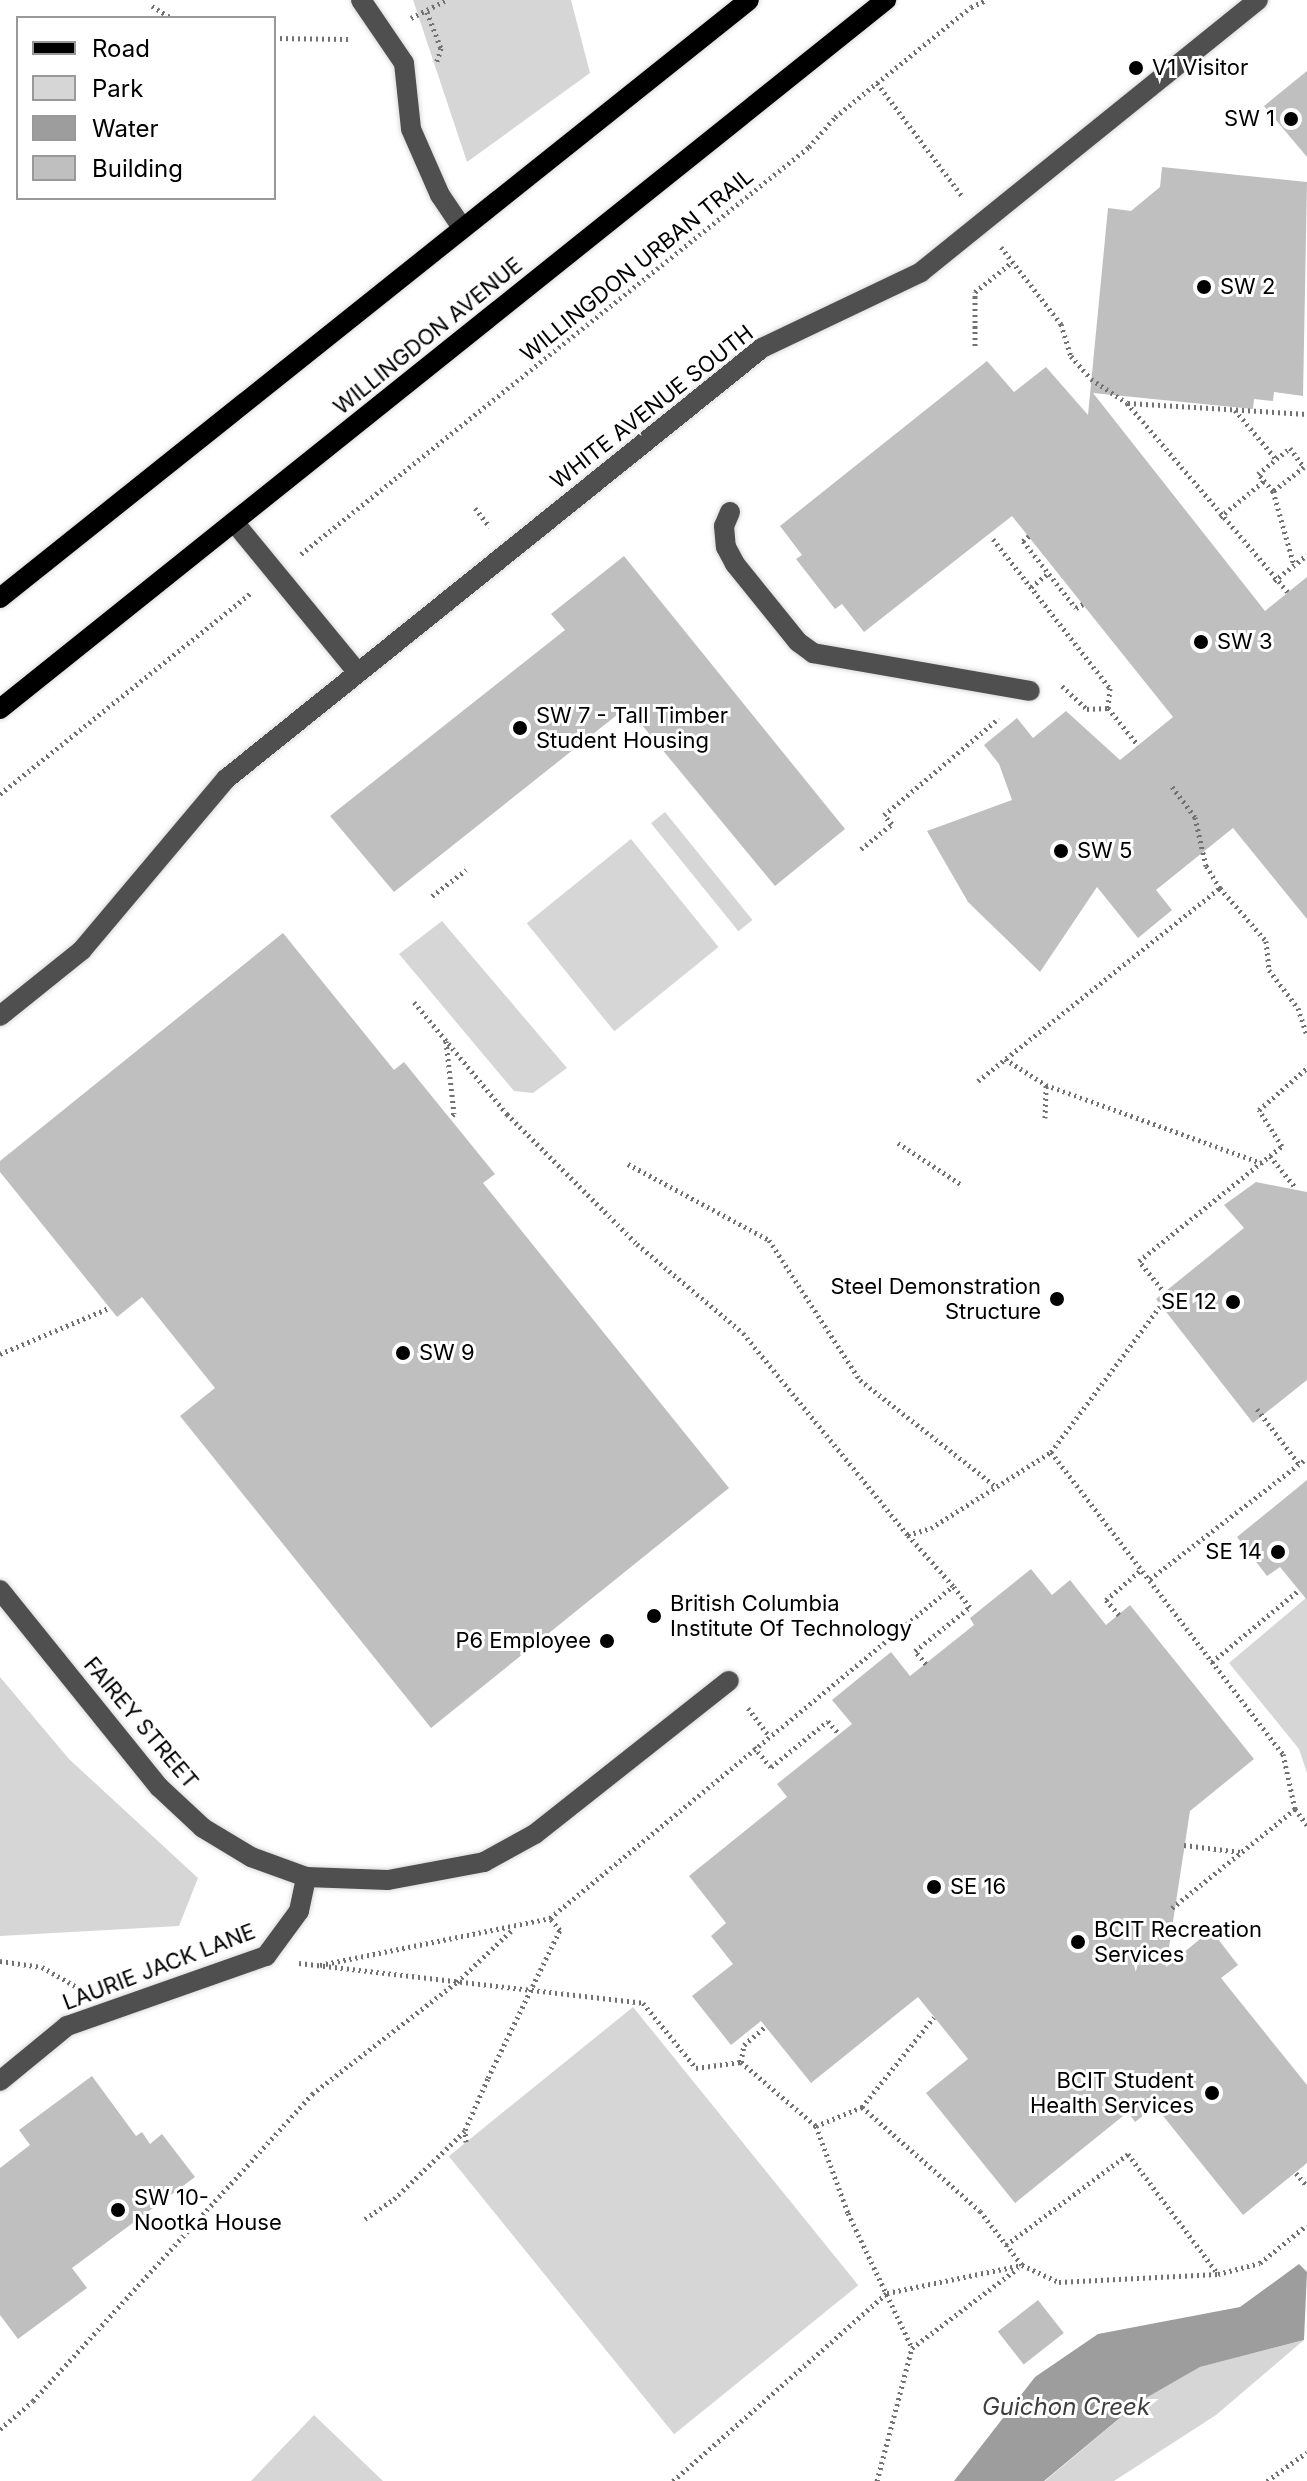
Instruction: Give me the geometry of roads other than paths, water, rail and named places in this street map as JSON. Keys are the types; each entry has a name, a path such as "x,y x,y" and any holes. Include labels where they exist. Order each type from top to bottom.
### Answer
{"main road":[{"path":"0,598 749,0"},
{"name":"WILLINGDON AVENUE","path":"0,709 886,0"}],"street":[{"path":"361,0 404,63 411,129 440,195 462,228"},
{"name":"WHITE AVENUE SOUTH","path":"0,1016 82,950 226,779 762,348 921,272 1258,0"},
{"path":"730,512 724,526 726,547 735,564 798,642 813,653 1030,691"},
{"path":"234,522 358,673"},
{"name":"FAIREY STREET","path":"0,1590 159,1787 203,1828 251,1857 306,1877 388,1880 484,1862 535,1834 729,1681"},
{"name":"LAURIE JACK LANE","path":"0,2081 67,2026 112,2007 266,1956 299,1911 306,1877"}],"water":[{"name":"Guichon Creek","path":"1299,2264 1307,2272 1304,2340 1200,2367 1139,2402 1044,2481 954,2481 1035,2377 1098,2334 1240,2307"}],"place":[{"name":"V1 Visitor","path":"1136,68"},
{"name":"SW 1","path":"1291,119"},
{"name":"SW 2","path":"1204,287"},
{"name":"SW 3","path":"1201,642"},
{"name":"SW 7 - Tall Timber Student Housing","path":"520,728"},
{"name":"SW 5","path":"1061,851"},
{"name":"Steel Demonstration Structure","path":"1057,1299"},
{"name":"SE 12","path":"1233,1302"},
{"name":"SW 9","path":"403,1353"},
{"name":"SE 14","path":"1278,1552"},
{"name":"British Columbia Institute Of Technology","path":"654,1616"},
{"name":"P6 Employee","path":"607,1641"},
{"name":"SE 16","path":"934,1887"},
{"name":"BCIT Recreation Services","path":"1078,1942"},
{"name":"BCIT Student Health Services","path":"1212,2093"},
{"name":"SW 10- Nootka House","path":"118,2210"}]}
